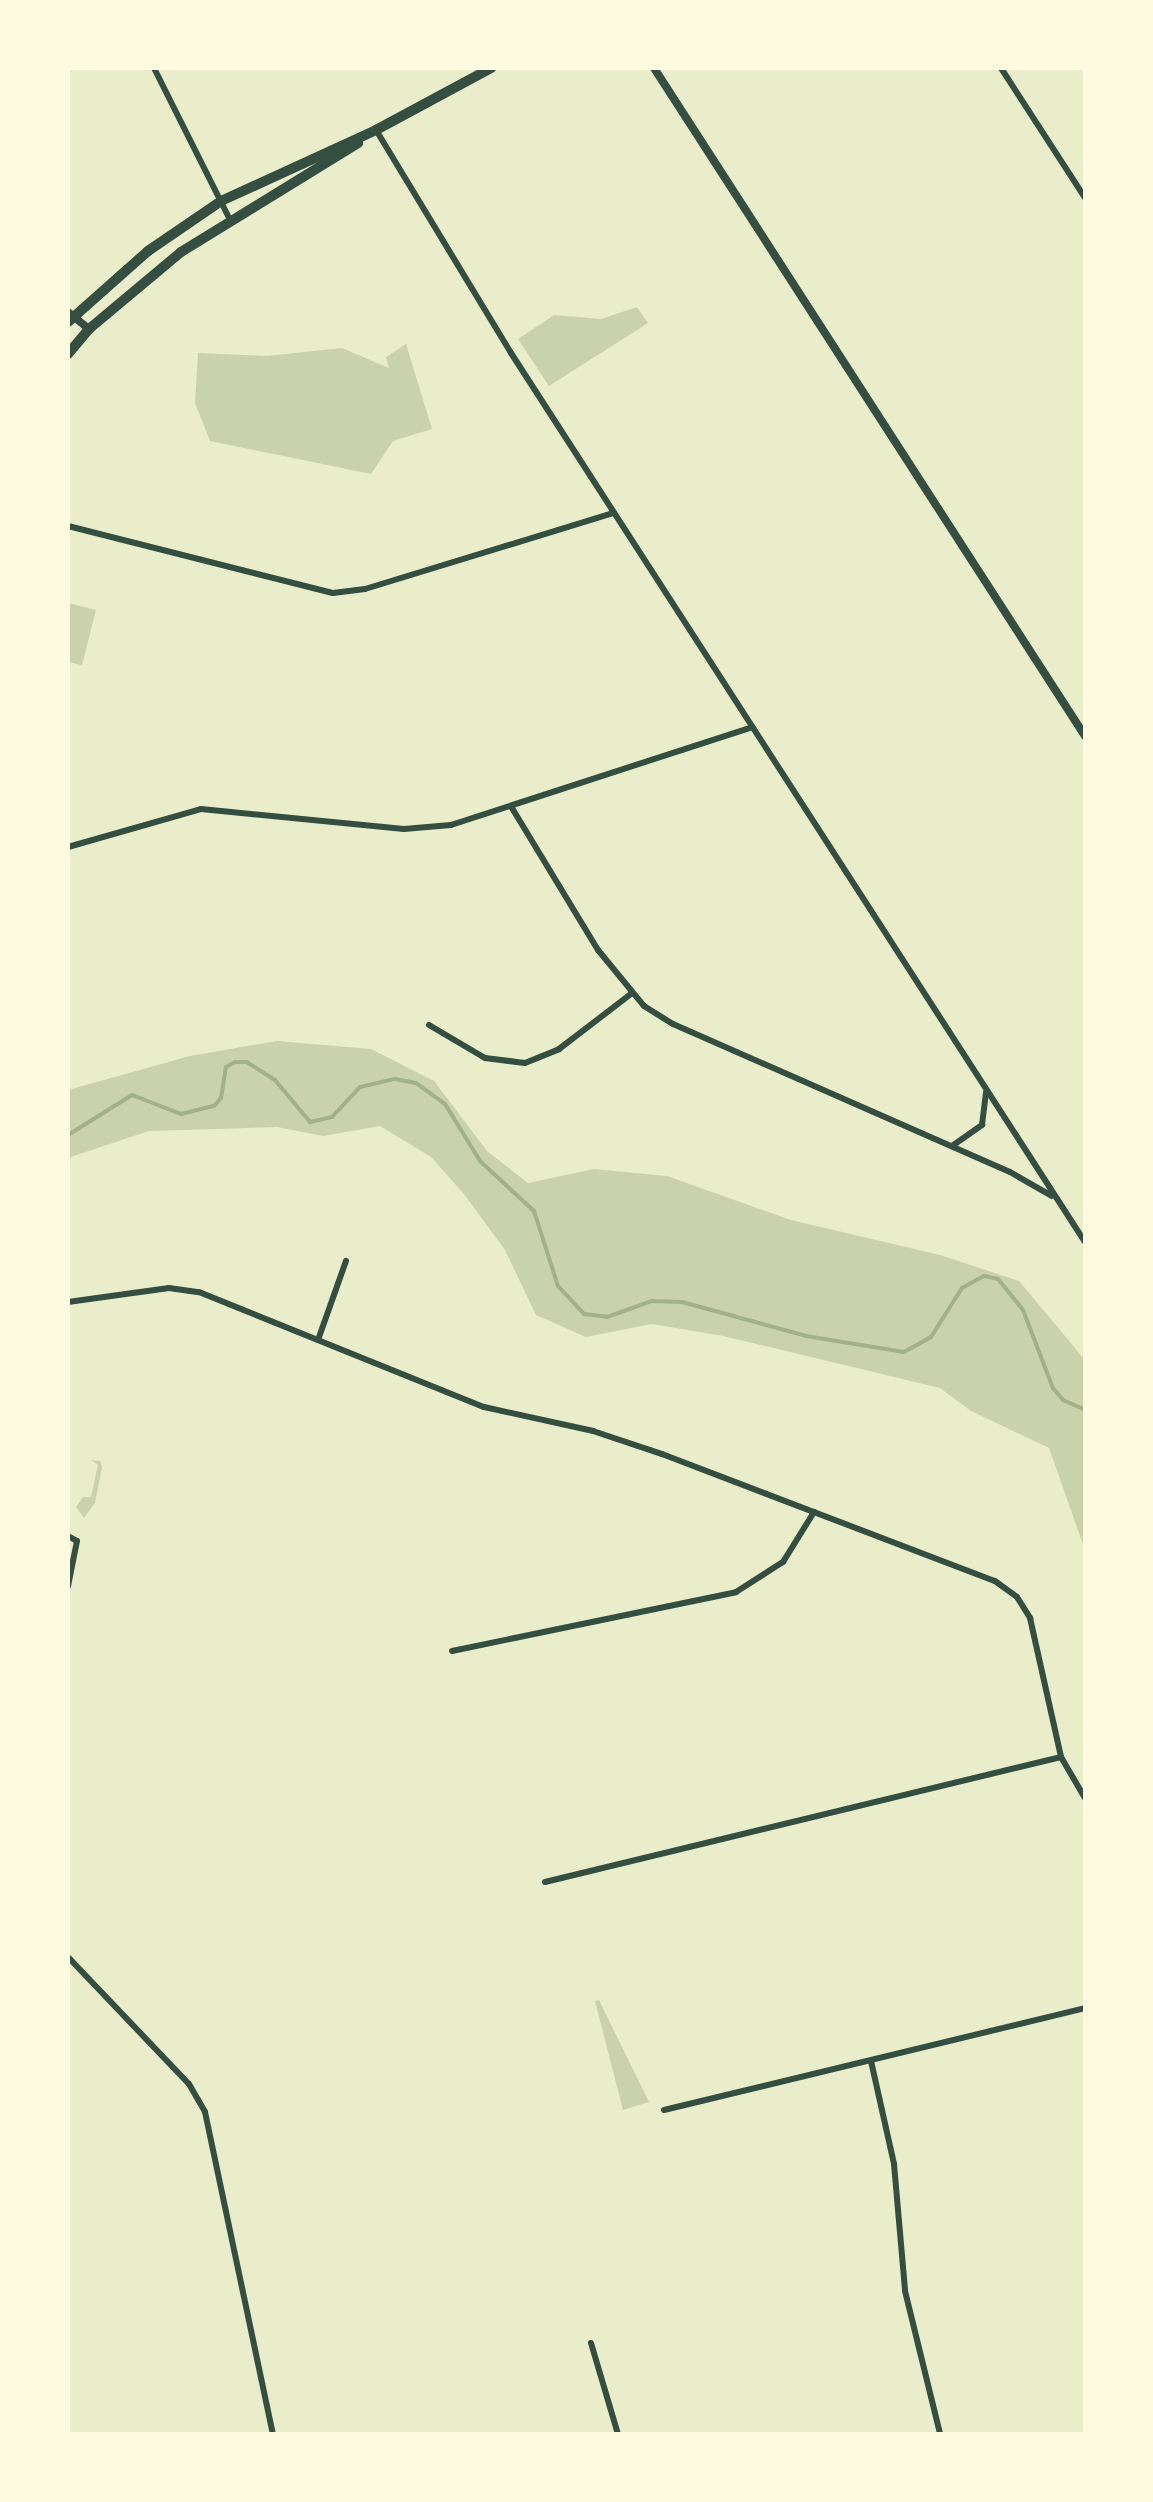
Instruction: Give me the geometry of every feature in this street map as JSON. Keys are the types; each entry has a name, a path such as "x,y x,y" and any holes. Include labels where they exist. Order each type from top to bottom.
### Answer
{"main road":[{"path":"68,354 89,329 181,252 376,130 491,68"},
{"path":"70,316 148,251 221,201 376,130"}],"street":[{"path":"154,68 230,220"},
{"path":"654,68 1085,736"},
{"path":"1001,68 1085,198"},
{"path":"376,130 614,513 1085,1242"},
{"path":"70,316 89,329"},
{"path":"68,526 307,588 343,592 614,513"},
{"path":"68,847 201,809 252,810 404,829 451,825 512,808 752,727"},
{"path":"512,808 598,950 631,994 673,1024 1010,1172 1058,1201"},
{"path":"429,1025 485,1058 525,1063 559,1049 631,994"},
{"path":"951,1147 982,1125 985,1087"},
{"path":"318,1340 346,1261"},
{"path":"68,1302 187,1289 484,1407 593,1431 981,1575 1017,1597 1035,1633 1061,1757 1085,1798"},
{"path":"452,1651 736,1592 783,1562 814,1512"},
{"path":"68,1536 77,1541 68,1586"},
{"path":"545,1882 1061,1757"},
{"path":"68,1957 189,2084 205,2112 273,2434"},
{"path":"664,2110 1085,2008"},
{"path":"871,2061 894,2164 905,2291 940,2434"},
{"path":"591,2343 618,2434"}],"green space":[{"path":"637,307 648,323 549,386 518,339 554,315 601,319"},
{"path":"406,344 432,429 393,441 371,474 210,441 195,403 198,353 267,356 342,348 389,368 386,357"},
{"path":"68,603 96,610 82,665 68,662"},
{"path":"277,1041 371,1049 434,1081 487,1151 528,1183 594,1169 667,1176 791,1220 940,1255 1019,1281 1085,1360 1085,1550 1049,1448 971,1411 940,1388 723,1336 652,1324 586,1337 536,1315 505,1250 464,1194 431,1157 380,1126 323,1136 277,1127 149,1131 68,1158 68,1090 190,1056"},
{"path":"91,1460 100,1461 102,1467 95,1503 84,1518 76,1507 83,1497 91,1497 98,1465"},
{"path":"599,2000 649,2102 623,2110 595,2001"}],"waterway":[{"path":"68,1135 132,1095 181,1114 214,1106 221,1098 226,1067 235,1062 247,1062 275,1080 310,1122 332,1117 360,1087 395,1079 416,1083 445,1104 480,1161 534,1211 558,1286 584,1314 607,1317 652,1301 682,1302 806,1336 904,1352 931,1337 962,1288 984,1276 998,1279 1023,1310 1053,1388 1063,1400 1085,1410"}]}
